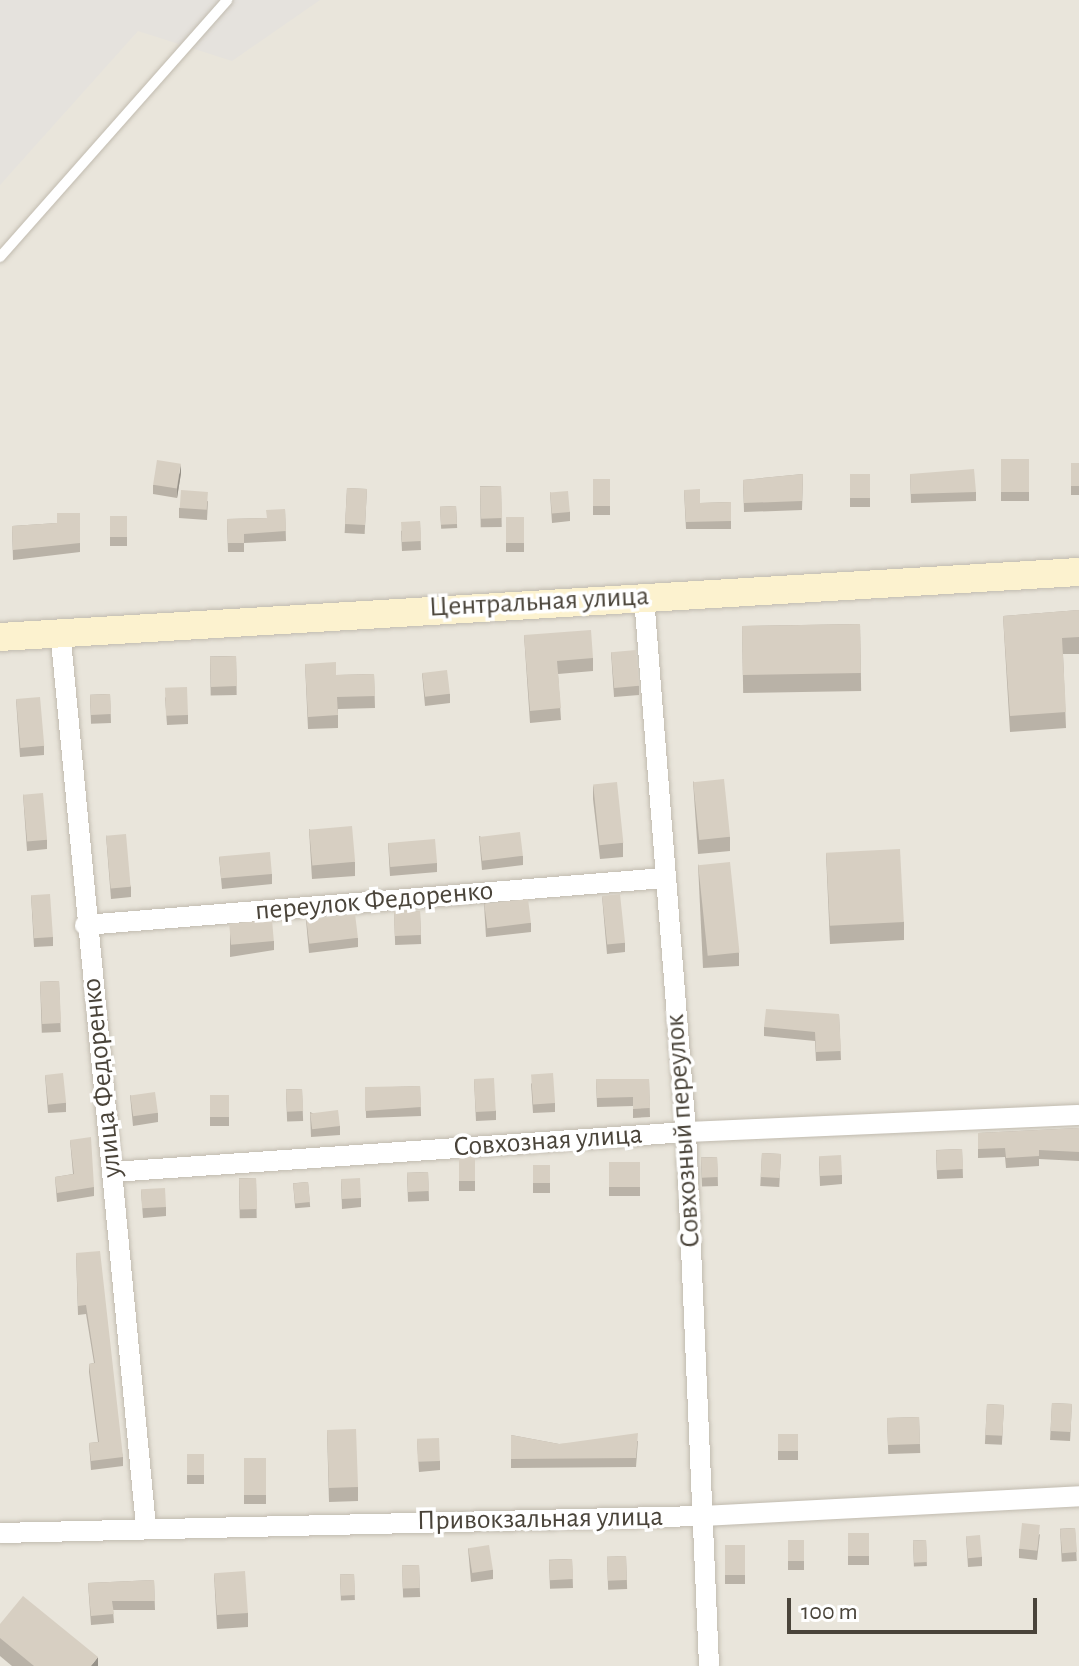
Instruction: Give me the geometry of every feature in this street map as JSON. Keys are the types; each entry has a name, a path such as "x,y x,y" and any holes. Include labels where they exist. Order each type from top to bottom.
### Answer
{"street":[{"name":"Центральная улица","path":"0,637 60,630 1079,572"},
{"name":"Совхозный переулок","path":"644,597 686,1132 709,1666"},
{"name":"улица Федоренко","path":"60,630 85,925 113,1172 146,1526"},
{"name":"переулок Федоренко","path":"85,925 664,878"},
{"name":"Совхозная улица","path":"113,1172 686,1132 1079,1115"},
{"name":"Привокзальная улица","path":"0,1533 146,1526 703,1516 1079,1496"}],"lane":[{"path":"0,257 227,0"}],"shaded area":[{"path":"0,0 1079,0 1079,1666 0,1666"},
{"path":"0,0 320,0 232,61 138,31 0,185"}],"building":[{"path":"1001,459 1029,459 1029,492 1001,492"},
{"path":"157,460 181,464 177,488 153,485"},
{"path":"1071,463 1079,463 1079,486 1071,486"},
{"path":"974,469 976,492 911,494 910,474"},
{"path":"803,474 802,501 744,503 743,480"},
{"path":"850,474 870,474 870,498 850,498"},
{"path":"593,479 610,479 610,506 593,506"},
{"path":"501,486 502,518 481,519 480,487"},
{"path":"347,488 367,489 365,525 345,524"},
{"path":"700,489 700,503 731,502 731,521 686,522 684,490"},
{"path":"181,490 208,492 207,510 180,508"},
{"path":"568,491 570,512 552,513 550,493"},
{"path":"456,506 457,524 441,525 440,507"},
{"path":"285,509 286,531 244,534 244,543 228,543 227,519 267,518 266,510"},
{"path":"57,513 80,513 80,543 13,550 12,526 57,523"},
{"path":"110,516 127,516 127,537 110,537"},
{"path":"506,517 524,517 524,543 506,543"},
{"path":"420,521 421,541 402,542 401,522"},
{"path":"1079,610 1079,637 1062,638 1066,712 1010,716 1003,616"},
{"path":"860,624 861,673 743,675 742,626"},
{"path":"591,630 593,658 557,661 561,708 530,711 524,635"},
{"path":"636,650 639,686 614,688 611,652"},
{"path":"236,656 237,686 211,687 210,657"},
{"path":"336,662 336,675 374,674 375,696 337,697 338,715 308,717 305,664"},
{"path":"447,670 450,694 425,697 422,673"},
{"path":"187,687 188,715 166,716 165,688"},
{"path":"110,694 111,714 91,715 90,695"},
{"path":"40,697 44,746 20,748 16,699"},
{"path":"724,779 730,837 699,840 693,782"},
{"path":"617,782 623,843 600,845 593,785"},
{"path":"43,793 47,840 27,842 23,795"},
{"path":"352,826 355,862 312,866 309,830"},
{"path":"520,832 523,856 482,861 479,837"},
{"path":"126,834 131,887 111,889 106,836"},
{"path":"435,839 437,863 390,867 388,843"},
{"path":"900,849 904,922 830,926 826,853"},
{"path":"270,852 272,874 221,878 219,856"},
{"path":"730,862 740,953 708,956 698,865"},
{"path":"50,894 53,937 34,938 31,895"},
{"path":"620,894 625,943 607,945 602,896"},
{"path":"528,899 531,923 487,928 484,904"},
{"path":"420,911 421,935 395,936 394,912"},
{"path":"355,914 358,938 309,944 306,920"},
{"path":"272,920 274,941 231,945 229,924"},
{"path":"59,981 61,1023 42,1024 40,982"},
{"path":"766,1009 839,1014 841,1051 816,1052 815,1032 764,1027"},
{"path":"63,1073 66,1103 48,1105 45,1075"},
{"path":"553,1073 555,1103 533,1104 531,1075"},
{"path":"494,1078 496,1111 476,1112 474,1079"},
{"path":"596,1079 649,1079 650,1108 633,1109 633,1097 597,1098"},
{"path":"420,1086 421,1107 365,1111 365,1087"},
{"path":"302,1089 303,1111 287,1112 286,1090"},
{"path":"155,1092 158,1113 133,1116 130,1095"},
{"path":"210,1095 229,1095 229,1117 210,1117"},
{"path":"338,1110 340,1126 312,1129 310,1113"},
{"path":"1079,1128 1079,1152 1039,1150 1039,1156 1006,1158 1005,1148 978,1149 978,1133"},
{"path":"91,1137 94,1187 57,1193 55,1177 74,1174 70,1140"},
{"path":"962,1149 963,1169 937,1170 936,1150"},
{"path":"762,1153 781,1154 780,1178 761,1177"},
{"path":"459,1154 475,1154 475,1181 459,1181"},
{"path":"841,1155 842,1175 820,1176 819,1156"},
{"path":"717,1157 718,1177 702,1178 701,1158"},
{"path":"609,1162 640,1162 640,1187 609,1187"},
{"path":"533,1165 550,1165 550,1183 533,1183"},
{"path":"428,1172 429,1191 408,1192 407,1173"},
{"path":"256,1178 257,1209 240,1210 239,1179"},
{"path":"360,1178 361,1198 342,1199 341,1179"},
{"path":"308,1182 310,1202 295,1203 293,1184"},
{"path":"165,1188 166,1207 142,1208 141,1189"},
{"path":"100,1251 123,1457 91,1461 89,1443 99,1442 89,1364 95,1363 86,1305 78,1306 76,1253"},
{"path":"1052,1403 1072,1404 1071,1432 1051,1431"},
{"path":"987,1404 1004,1405 1002,1436 985,1435"},
{"path":"919,1417 920,1444 888,1445 887,1418"},
{"path":"356,1429 358,1487 329,1488 327,1430"},
{"path":"638,1433 636,1458 511,1459 511,1435 559,1444"},
{"path":"778,1434 798,1434 798,1451 778,1451"},
{"path":"439,1438 440,1461 418,1462 417,1439"},
{"path":"187,1454 204,1454 204,1475 187,1475"},
{"path":"244,1458 266,1458 266,1495 244,1495"},
{"path":"1022,1523 1040,1525 1037,1551 1019,1549"},
{"path":"1075,1528 1077,1552 1062,1553 1060,1529"},
{"path":"848,1533 869,1533 869,1556 848,1556"},
{"path":"980,1535 982,1557 968,1558 966,1536"},
{"path":"788,1540 804,1540 804,1561 788,1561"},
{"path":"926,1540 927,1562 914,1563 913,1541"},
{"path":"489,1545 493,1570 472,1573 468,1548"},
{"path":"725,1545 745,1545 745,1575 725,1575"},
{"path":"626,1556 627,1580 608,1581 607,1557"},
{"path":"572,1559 573,1579 550,1580 549,1560"},
{"path":"419,1565 420,1588 403,1589 402,1566"},
{"path":"245,1571 248,1613 217,1615 214,1573"},
{"path":"354,1574 355,1595 341,1596 340,1575"},
{"path":"154,1580 155,1601 112,1601 114,1614 91,1616 88,1583"},
{"path":"23,1596 98,1657 91,1666 34,1666 0,1638 0,1624"}]}
